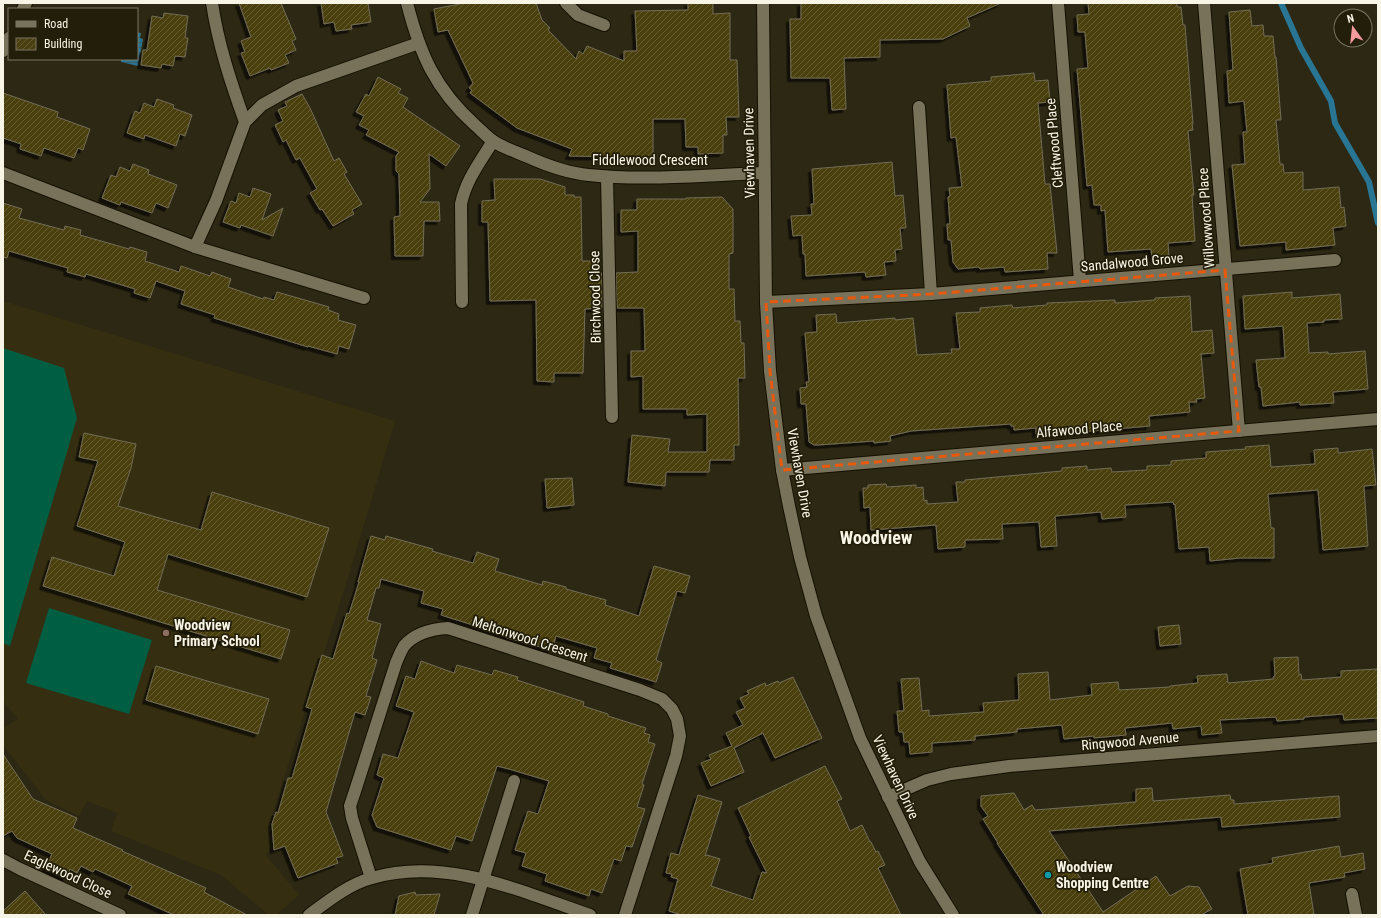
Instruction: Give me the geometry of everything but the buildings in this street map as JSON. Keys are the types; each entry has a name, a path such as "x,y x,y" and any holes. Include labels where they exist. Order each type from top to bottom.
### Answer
{"street":[{"path":"212,3 214,22 228,74 245,122"},
{"name":"Fiddlewood Crescent","path":"407,3 421,52 431,72 442,89 465,115 493,141 554,168 587,175 644,178 764,173"},
{"path":"566,3 578,15 604,25"},
{"name":"Viewhaven Drive","path":"763,3 766,302 770,371 782,470 800,557 816,616 860,738 920,862 953,915"},
{"name":"Cleftwood Place","path":"1058,3 1080,282"},
{"name":"Willowwood Place","path":"1204,3 1239,431"},
{"path":"3,51 8,40"},
{"path":"195,247 216,200 245,122 262,105 296,86 419,43"},
{"path":"919,107 930,294"},
{"path":"462,302 461,204 469,180 493,141"},
{"path":"3,173 195,247 364,298"},
{"name":"Birchwood Close","path":"607,177 612,417"},
{"name":"Sandalwood Grove","path":"766,302 930,294 1335,260"},
{"name":"Alfawood Place","path":"782,470 1378,419"},
{"name":"Meltonwood Crescent","path":"370,878 352,818 350,806 396,663 404,647 414,637 424,632 448,628 640,690 662,698 672,709 677,720 680,736 676,756 625,915"},
{"name":"Ringwood Avenue","path":"888,797 927,780 951,774 1009,766 1378,736"},
{"path":"472,915 514,781"},
{"name":"Eaglewood Close","path":"3,860 120,915"},
{"path":"310,915 342,893 370,878 390,873 417,871 450,873 483,879 590,915"},
{"path":"1352,894 1356,915"}],"highlighted area":[{"path":"1225,270 1239,431 782,470 770,371 766,302 931,294"}],"shaded area":[{"name":"Woodview Primary School","path":"3,301 395,421 351,568 270,821 271,846 266,855 299,895 276,915 269,915 221,875 111,831 117,813 87,801 79,816 46,800 3,745 3,729 18,719 3,701"}],"green space":[{"path":"3,348 64,368 77,418 10,646 3,643"},
{"path":"49,608 152,640 129,714 26,683"}],"water":[{"path":"138,32 141,33 140,38 143,39 138,66 121,62 121,60 138,60"}],"waterway":[{"path":"1281,3 1301,48 1331,101 1335,123 1369,182 1378,223"}],"place":[{"name":"Woodview Primary School","path":"166,633"},
{"name":"Woodview Shopping Centre","path":"1048,875"}],"district":[{"name":"Woodview","path":"876,538"}]}
